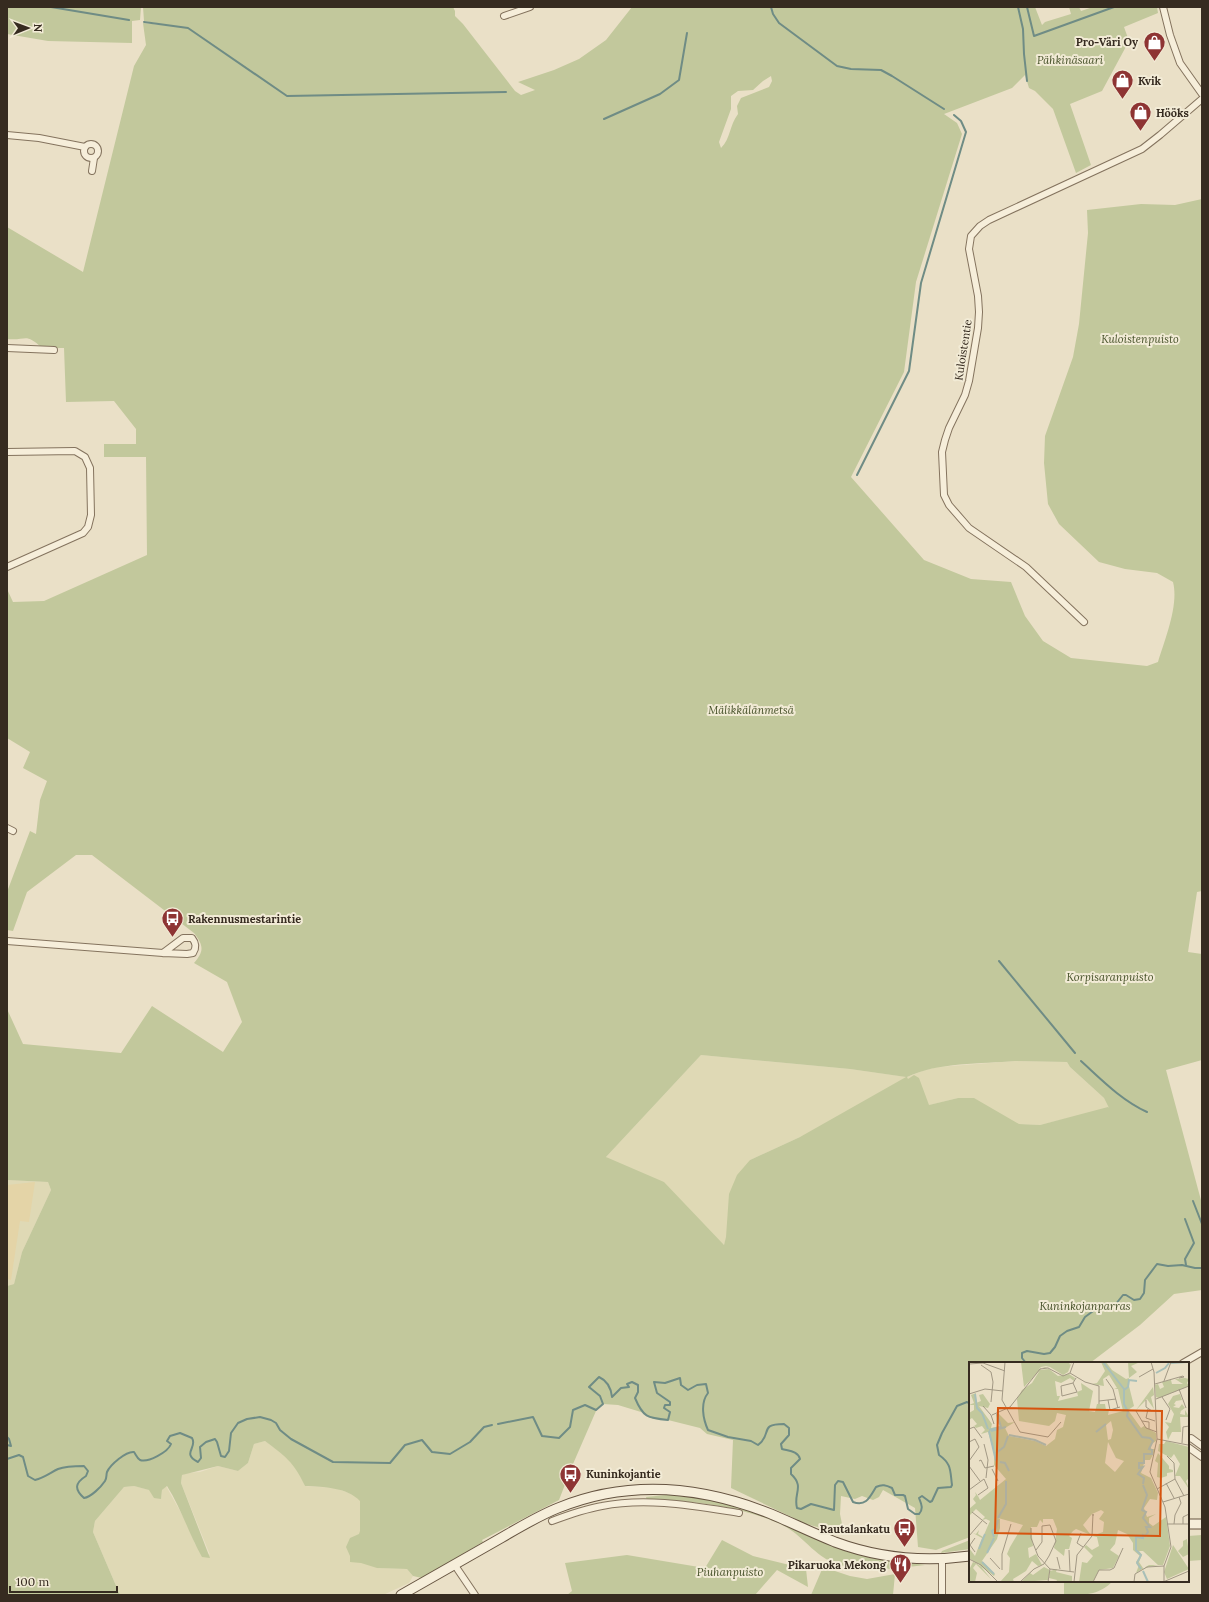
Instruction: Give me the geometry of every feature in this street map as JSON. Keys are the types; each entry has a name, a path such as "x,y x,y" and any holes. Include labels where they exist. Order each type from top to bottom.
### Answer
{"main road":[{"path":"401,1595 454,1564 557,1508 578,1501 617,1492 658,1489 698,1492 748,1505 836,1542 869,1552 900,1557 942,1558 969,1556"},
{"path":"1189,1524 1202,1524"}],"street":[{"path":"504,16 530,7"},
{"path":"1163,7 1170,35 1180,63 1202,94"},
{"name":"Kuloistentie","path":"1084,622 1026,567 969,528 949,505 944,495 942,452 949,428 965,394 969,381 978,328 978,296 969,249 971,236 980,226 989,220 1142,149 1202,99"},
{"path":"7,134 39,138 85,147 90,144 97,146 98,153 94,158 92,171"},
{"path":"85,147 85,156 94,158"},
{"path":"7,348 54,350"},
{"path":"7,452 75,451 85,457 90,468 91,515 88,526 83,533 7,567"},
{"path":"7,940 163,953 190,954 195,950 196,944 192,938 183,938 163,953"},
{"path":"1185,1362 1202,1352"},
{"path":"1189,1439 1191,1438 1202,1446"},
{"path":"1189,1448 1202,1457"},
{"path":"617,1492 618,1504"},
{"path":"552,1521 580,1511 618,1504 683,1504 739,1513"},
{"path":"942,1558 942,1595"},
{"path":"454,1564 475,1595"}],"shaded area":[{"path":"701,1055 850,1069 907,1077 938,1067 1015,1061 1067,1062 1070,1067 1104,1098 1109,1108 1040,1125 1016,1124 958,1098 800,1137 750,1160 724,1245 606,1157"},
{"path":"7,1180 48,1182 51,1190 22,1252 14,1284 7,1286"},
{"path":"265,1441 287,1457 298,1470 305,1486 336,1488 354,1495 361,1501 377,1568 407,1569 413,1576 409,1583 383,1595 120,1595 93,1532 95,1521 124,1487 134,1486 150,1490 161,1498 162,1490 166,1486 189,1527 195,1544 210,1555 181,1483 182,1475 200,1472 218,1466 238,1471 248,1463 254,1444"}],"green space":[{"path":"7,7 141,7 140,20 132,21 132,43 48,41 7,34"},
{"name":"Mälikkälänmetsä","path":"143,7 453,7 455,16 463,24 515,91 521,95 535,90 518,82 554,70 579,59 606,40 632,7 1035,7 1042,25 1045,22 1071,14 1069,7 1079,7 1081,11 1093,7 1157,7 1158,13 1124,27 1129,41 1102,91 1070,104 1091,165 1076,173 1053,109 1035,91 1029,88 1025,75 1012,88 944,114 957,123 962,134 916,282 904,372 851,477 924,560 971,579 1011,582 1025,616 1043,641 1071,658 1147,666 1158,662 1173,611 1173,582 1157,573 1125,569 1099,562 1059,524 1048,504 1044,463 1045,436 1073,357 1079,324 1088,233 1087,210 1141,204 1175,205 1202,199 1202,891 1197,892 1188,952 1202,954 1202,1060 1166,1070 1202,1204 1202,1290 1174,1294 1140,1325 1091,1362 969,1362 969,1537 936,1550 918,1547 915,1508 883,1490 879,1497 873,1500 862,1496 855,1499 841,1496 840,1514 844,1534 806,1524 731,1488 733,1440 707,1434 700,1428 668,1420 653,1419 641,1412 618,1405 603,1404 596,1411 559,1500 482,1540 483,1542 422,1578 413,1576 407,1569 377,1568 361,1563 350,1562 350,1556 346,1547 350,1538 359,1534 360,1531 360,1501 355,1496 342,1490 327,1487 305,1486 293,1465 265,1441 254,1444 248,1463 238,1471 218,1466 182,1475 181,1483 210,1558 202,1557 177,1503 167,1486 162,1490 161,1499 154,1498 149,1490 134,1486 124,1487 95,1521 93,1532 120,1595 7,1595 7,1286 14,1284 22,1252 51,1190 48,1182 7,1180 7,1009 23,1044 121,1053 152,1006 223,1052 242,1022 227,982 194,963 200,955 202,948 200,941 194,933 92,855 76,855 27,892 13,931 7,930 7,892 30,831 36,834 40,800 47,781 23,768 30,752 7,738 7,589 13,602 44,601 147,555 146,457 104,457 104,444 136,444 136,429 114,401 66,402 64,348 42,348 32,340 26,338 7,339 7,227 83,272 134,66 146,45 143,23 173,26 144,21","holes":["771,76 772,81 769,87 741,98 737,106 738,114 735,118 727,140 721,148 719,142 731,109 731,96 738,91 753,90","701,1055 850,1069 906,1077 800,1137 750,1160 737,1175 729,1194 726,1237 724,1245 664,1182 606,1157","1015,1061 1067,1062 1070,1067 1104,1098 1109,1108 1108,1107 1040,1125 1019,1124 974,1098 958,1098 929,1105 919,1078 914,1075 908,1079 907,1077 919,1072 946,1066"]},
{"path":"676,1494 722,1502 746,1509 841,1549 884,1559 925,1565 861,1569 840,1565 825,1558 786,1527 755,1514 699,1503 663,1500 647,1501 646,1497"},
{"path":"1202,1535 1202,1560 1189,1561 1189,1536"},
{"name":"Piuhanpuisto","path":"722,1540 753,1556 806,1569 808,1587 777,1570 755,1595 567,1595 572,1591 565,1563 627,1555 705,1568"},
{"path":"969,1540 969,1549 941,1553 942,1551"},
{"path":"823,1567 850,1576 867,1579 895,1574 893,1595 811,1595"},
{"path":"1064,1582 1112,1582 1102,1590 1090,1594 1064,1595"}],"sand":[{"path":"35,1182 29,1222 20,1221 11,1280 7,1279 7,1185"}],"waterway":[{"path":"51,7 129,20"},
{"path":"771,7 773,14 779,23 837,66 851,69 881,70 944,109"},
{"path":"1018,7 1023,29 1027,81"},
{"path":"1027,7 1034,36 1114,7"},
{"path":"144,22 188,28 287,96 506,92"},
{"path":"604,119 660,94 679,80 687,33"},
{"path":"857,475 909,371 921,283 966,132 961,121 954,115"},
{"path":"999,961 1075,1053"},
{"path":"1081,1061 1120,1096 1147,1112"},
{"path":"1193,1201 1202,1224"},
{"path":"1185,1219 1194,1243 1185,1259 1186,1265"},
{"path":"1025,1362 1022,1358 1022,1353 1027,1351 1044,1354 1050,1353 1055,1347 1060,1336 1067,1331 1079,1327 1085,1317 1100,1306 1111,1310 1123,1295 1126,1295 1134,1300 1140,1299 1144,1293 1145,1280 1157,1264 1168,1266 1182,1265 1202,1268"},
{"path":"498,1424 533,1417 542,1436 559,1438 570,1427 573,1410 585,1405 596,1410 603,1404 600,1396 589,1387 599,1377 608,1385 612,1397 621,1388 629,1387 627,1384 632,1382 638,1385 638,1392 635,1398 643,1413 650,1417 668,1420 670,1412 664,1408 665,1405 670,1405 670,1402 657,1393 654,1382 665,1383 680,1378 681,1385 688,1390 697,1385 706,1384 708,1393 705,1397 703,1411 708,1430 728,1437 751,1441 758,1445 765,1437 768,1428 771,1426 776,1424 784,1424 789,1428 789,1435 781,1444 782,1449 797,1454 800,1459 791,1468 791,1474 798,1487 796,1498 797,1508 801,1509 811,1504 834,1510 835,1485 838,1481 843,1482 853,1502 857,1503 867,1500 876,1487 882,1485 890,1487 895,1495 905,1496 908,1509 915,1514 919,1514 922,1508 919,1498 922,1496 930,1502 932,1501 938,1488 951,1487 952,1485 950,1468 939,1455 937,1445 957,1406 967,1402 969,1403"},
{"path":"7,1459 19,1455 23,1457 28,1476 35,1480 61,1468 84,1466 88,1471 86,1476 77,1486 77,1489 84,1498 93,1494 101,1486 106,1480 109,1469 123,1456 134,1452 140,1460 144,1461 153,1458 169,1447 171,1444 167,1441 170,1436 180,1433 192,1438 193,1445 190,1453 193,1459 198,1462 201,1458 200,1447 206,1442 215,1439 221,1456 225,1457 229,1451 231,1433 238,1423 247,1419 260,1417 271,1420 276,1423 280,1430 291,1439 333,1462 390,1463 405,1445 422,1440 432,1452 450,1454 470,1442 484,1427 492,1425"},
{"path":"7,1437 11,1446 7,1445"}],"place":[{"name":"Pro-Väri Oy","path":"1154,62"},
{"name":"Kvik","path":"1123,100"},
{"name":"Hööks","path":"1140,132"},
{"name":"Rakennusmestarintie","path":"173,938"},
{"name":"Kuninkojantie","path":"571,1494"},
{"name":"Rautalankatu","path":"905,1548"},
{"name":"Pikaruoka Mekong","path":"901,1584"}],"park label":[{"name":"Pähkinäsaari","path":"1070,60"},
{"name":"Kuloistenpuisto","path":"1140,339"},
{"name":"Korpisaranpuisto","path":"1110,977"},
{"name":"Kuninkojanparras","path":"1085,1306"}]}
